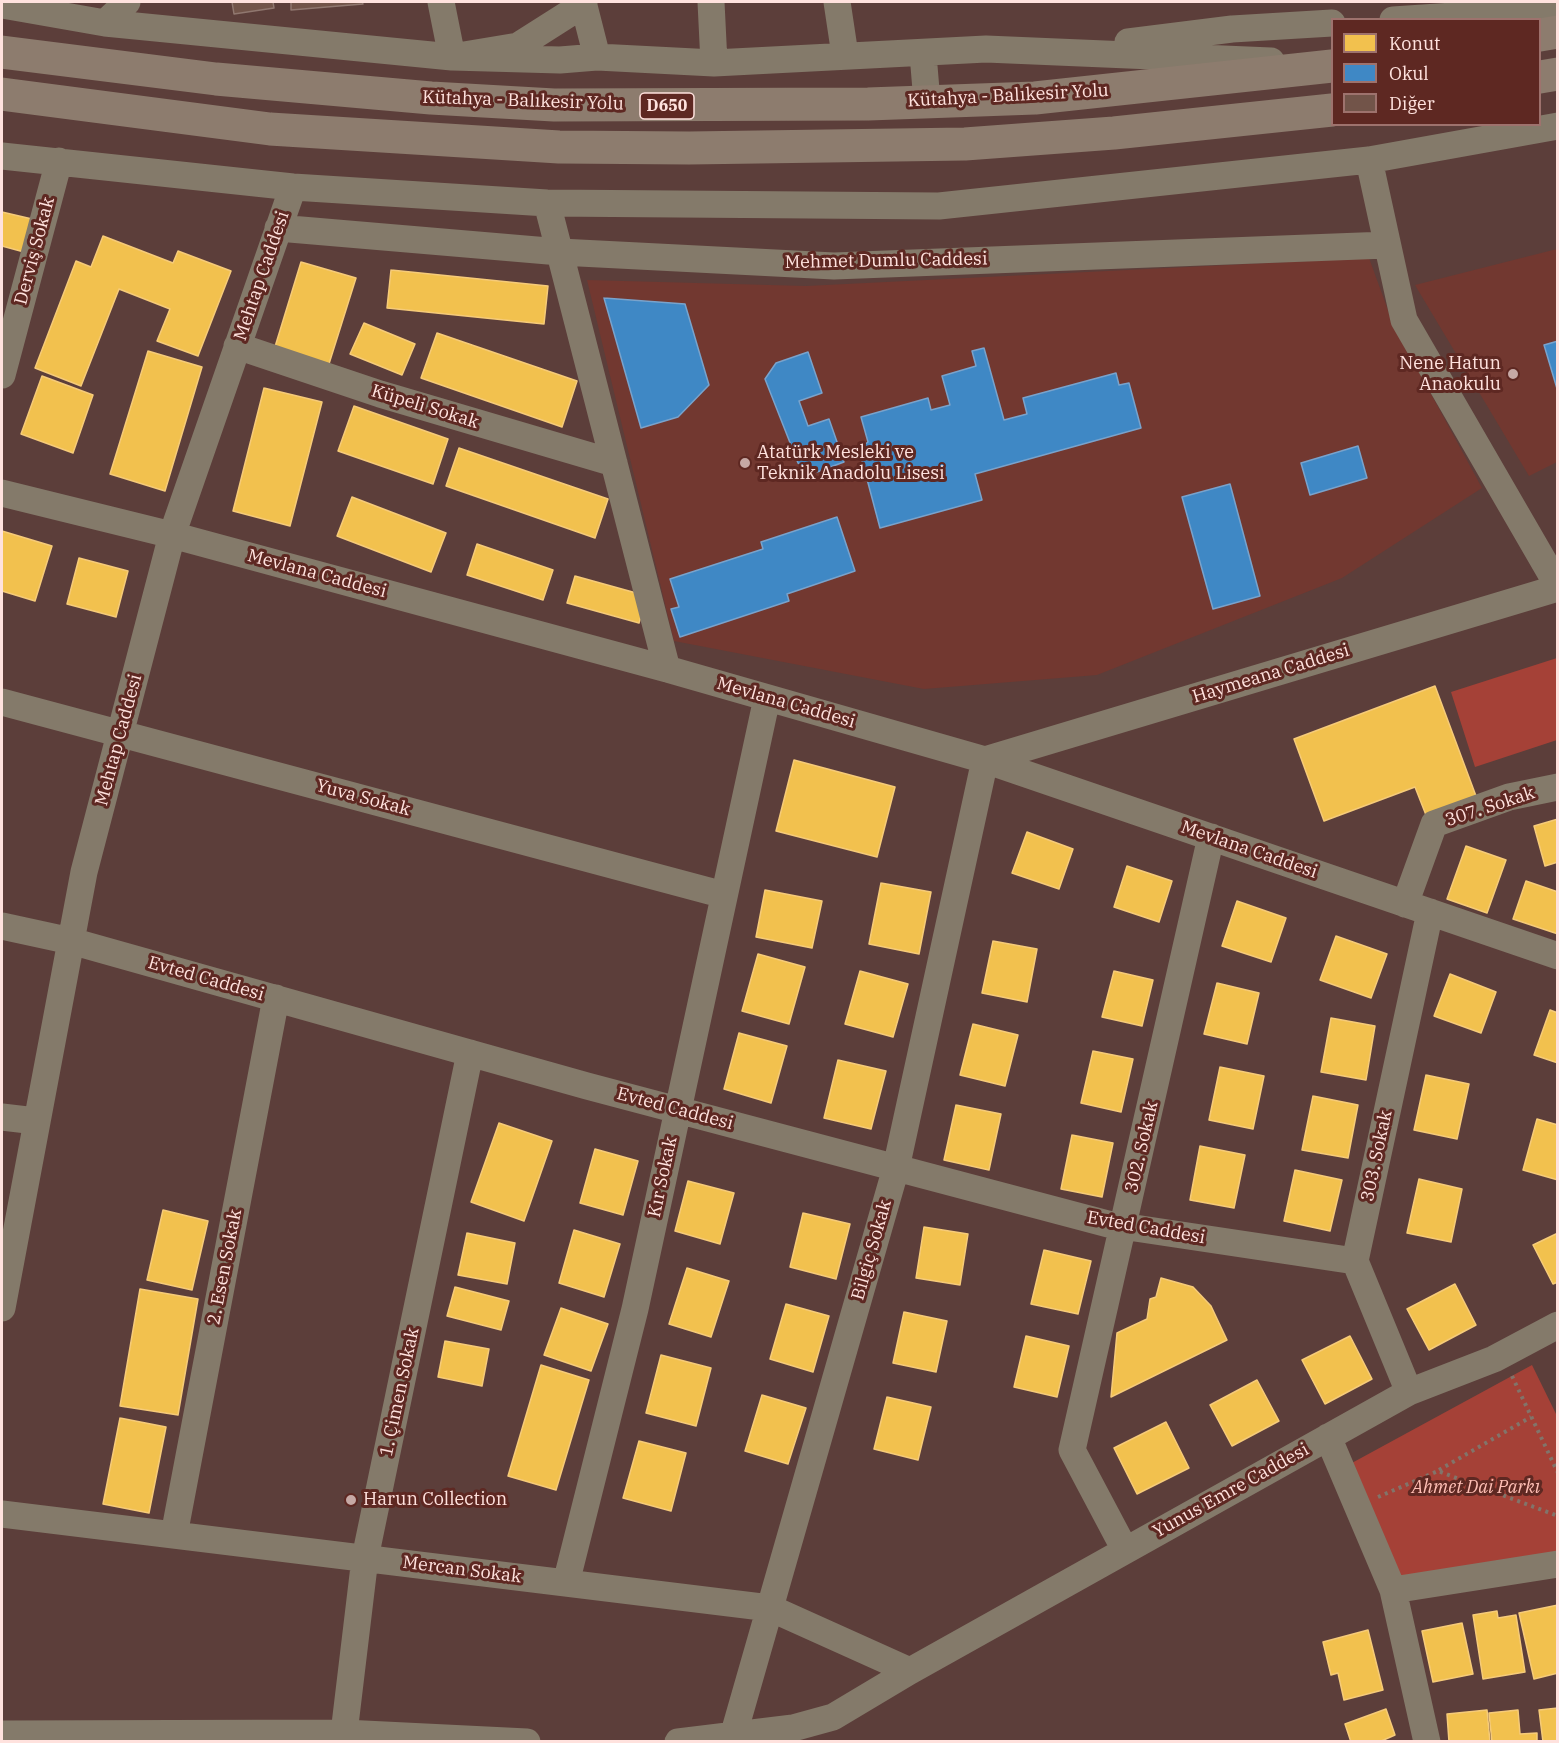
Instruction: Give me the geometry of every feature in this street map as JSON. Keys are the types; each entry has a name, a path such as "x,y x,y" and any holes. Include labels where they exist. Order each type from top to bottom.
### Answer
{"highway":[{"path":"1541,35 1557,32"},
{"name":"Kütahya - Balıkesir Yolu","path":"2,52 216,79 431,98 554,105 927,102 1035,98 1331,65"},
{"path":"1541,77 1557,74"},
{"path":"2,94 270,129 559,147 677,148 965,144 1114,133 1331,110"}],"street":[{"path":"105,23 127,2"},
{"path":"441,2 452,57"},
{"path":"711,2 714,63"},
{"path":"837,2 845,55"},
{"path":"452,57 518,46 583,3 597,57"},
{"path":"2,5 105,23 452,57 560,60 597,57 714,63 845,55 924,54 986,49 1331,65"},
{"path":"1423,18 1557,9"},
{"path":"1050,51 1232,29 1331,23"},
{"path":"924,54 927,102"},
{"path":"2,156 293,187 547,203 939,206 1369,160 1557,126"},
{"path":"1369,160 1404,320 1557,587"},
{"name":"Derviş Sokak","path":"3,364 59,161"},
{"name":"Mehtap Caddesi","path":"2,1308 84,872 172,535 293,187"},
{"path":"547,203 667,669"},
{"name":"Mehmet Dumlu Caddesi","path":"278,228 560,252 834,266 1387,245"},
{"name":"Küpeli Sokak","path":"237,346 380,394 614,463"},
{"name":"Mevlana Caddesi","path":"2,493 172,535 667,669 985,760 1557,956"},
{"name":"Haymeana Caddesi","path":"985,760 1557,587"},
{"name":"Kır Sokak","path":"566,1583 635,1309 767,698"},
{"name":"Yuva Sokak","path":"2,702 724,895"},
{"name":"Bilgiç Sokak","path":"734,1733 896,1168 985,760"},
{"name":"307. Sokak","path":"1417,908 1434,824 1509,797 1557,786"},
{"name":"302. Sokak","path":"1125,1550 1072,1450 1211,837"},
{"name":"303. Sokak","path":"1355,1261 1417,908"},
{"name":"Evted Caddesi","path":"2,926 71,941 677,1110 1124,1226 1355,1261"},
{"name":"2. Esen Sokak","path":"174,1535 276,998"},
{"name":"1. Çimen Sokak","path":"344,1733 365,1558 470,1053"},
{"path":"2,1117 36,1121"},
{"path":"1355,1261 1409,1392"},
{"name":"Yunus Emre Caddesi","path":"678,1742 734,1733 793,1728 833,1717 910,1671 1409,1392 1502,1354 1557,1325"},
{"path":"1328,1437 1394,1590 1427,1742"},
{"name":"Mercan Sokak","path":"2,1514 770,1608 910,1671"},
{"path":"1394,1590 1557,1564"},
{"path":"2,1734 344,1733 527,1742"}],"path":[{"path":"1502,1354 1557,1473"},
{"path":"1358,1506 1438,1471 1531,1417"},
{"path":"1438,1471 1557,1516"}],"shaded area":[{"name":"Nene Hatun Anaokulu","path":"1557,249 1557,462 1529,476 1415,285"},
{"path":"1369,258 1393,324 1482,488 1342,578 1097,675 924,689 674,641 587,280 806,286"}],"green space":[{"path":"1557,658 1557,740 1475,767 1451,692"},
{"name":"Ahmet Dai Parkı","path":"1532,1365 1557,1416 1557,1560 1396,1581 1350,1464"}],"building: Konut":[{"path":"2,212 32,219 24,252 2,246"},
{"path":"103,236 173,263 178,251 231,271 198,356 157,341 170,309 119,289 81,386 35,368 76,261 91,267"},
{"path":"301,262 356,278 328,367 274,350"},
{"path":"391,270 548,286 544,324 387,308"},
{"path":"364,323 415,344 402,375 350,354"},
{"path":"437,333 577,381 562,427 421,378"},
{"path":"148,351 202,367 165,491 110,474"},
{"path":"42,376 93,395 73,453 21,434"},
{"path":"264,388 322,402 290,526 233,511"},
{"path":"354,406 448,439 433,484 338,451"},
{"path":"459,448 608,499 595,538 446,486"},
{"path":"352,497 446,533 431,572 337,536"},
{"path":"2,531 52,546 35,601 2,591"},
{"path":"477,544 553,570 543,600 467,575"},
{"path":"79,558 128,571 116,617 67,604"},
{"path":"575,576 647,596 639,623 567,603"},
{"path":"1435,686 1476,796 1426,815 1415,787 1324,821 1294,739"},
{"path":"794,760 895,787 877,857 776,831"},
{"path":"1558,819 1558,862 1545,866 1534,826"},
{"path":"1027,832 1073,849 1059,889 1012,873"},
{"path":"1466,846 1506,860 1487,913 1447,899"},
{"path":"1127,866 1172,881 1159,922 1114,907"},
{"path":"1526,881 1558,892 1558,934 1513,919"},
{"path":"881,883 931,892 919,954 869,944"},
{"path":"765,890 822,901 812,948 756,937"},
{"path":"1237,901 1286,918 1271,962 1222,946"},
{"path":"1336,936 1387,954 1371,998 1320,980"},
{"path":"993,941 1037,949 1027,1002 982,993"},
{"path":"758,954 805,967 789,1024 742,1011"},
{"path":"860,971 908,984 893,1037 845,1024"},
{"path":"1114,971 1153,980 1142,1026 1102,1017"},
{"path":"1450,974 1496,992 1481,1033 1434,1016"},
{"path":"1217,983 1259,993 1247,1044 1204,1034"},
{"path":"1550,1010 1558,1013 1558,1063 1534,1055"},
{"path":"1331,1018 1375,1026 1366,1080 1321,1072"},
{"path":"973,1024 1018,1035 1005,1086 960,1075"},
{"path":"739,1033 787,1046 771,1103 724,1089"},
{"path":"1093,1051 1133,1059 1121,1112 1081,1103"},
{"path":"838,1060 886,1071 871,1129 824,1118"},
{"path":"1220,1067 1264,1076 1253,1129 1209,1120"},
{"path":"1426,1075 1469,1084 1457,1139 1414,1130"},
{"path":"1313,1096 1358,1105 1348,1158 1302,1150"},
{"path":"956,1105 1001,1114 989,1170 944,1160"},
{"path":"1537,1119 1558,1125 1558,1180 1523,1170"},
{"path":"499,1123 552,1141 524,1221 471,1202"},
{"path":"1072,1135 1113,1143 1102,1197 1061,1189"},
{"path":"1200,1146 1245,1155 1234,1208 1190,1200"},
{"path":"595,1149 638,1161 623,1215 580,1203"},
{"path":"1295,1170 1342,1180 1330,1231 1284,1221"},
{"path":"1419,1179 1462,1189 1451,1242 1407,1233"},
{"path":"688,1181 734,1193 720,1244 675,1231"},
{"path":"163,1210 208,1221 192,1290 147,1280"},
{"path":"803,1213 850,1224 836,1279 790,1267"},
{"path":"924,1227 968,1234 960,1285 916,1278"},
{"path":"574,1230 620,1244 604,1297 559,1283"},
{"path":"467,1233 515,1243 507,1284 458,1275"},
{"path":"1558,1233 1558,1282 1553,1284 1533,1245"},
{"path":"1044,1250 1091,1261 1078,1314 1031,1304"},
{"path":"687,1268 729,1281 711,1337 669,1324"},
{"path":"1161,1278 1193,1287 1211,1306 1227,1340 1111,1397 1117,1333 1147,1319 1150,1299 1156,1297"},
{"path":"1455,1284 1476,1325 1429,1350 1407,1309"},
{"path":"455,1287 509,1301 501,1330 447,1316"},
{"path":"140,1289 198,1299 178,1415 120,1406"},
{"path":"786,1304 829,1316 813,1372 770,1359"},
{"path":"561,1308 608,1324 591,1371 544,1355"},
{"path":"904,1312 947,1321 936,1372 893,1363"},
{"path":"1026,1336 1069,1346 1057,1397 1014,1387"},
{"path":"1350,1336 1372,1379 1325,1404 1302,1360"},
{"path":"445,1341 489,1349 482,1386 438,1377"},
{"path":"661,1355 711,1368 696,1426 646,1413"},
{"path":"541,1365 589,1380 556,1490 508,1476"},
{"path":"1257,1380 1279,1421 1232,1446 1210,1405"},
{"path":"762,1395 806,1408 788,1464 745,1451"},
{"path":"887,1397 931,1407 918,1460 874,1449"},
{"path":"120,1418 166,1427 149,1513 103,1504"},
{"path":"1166,1422 1189,1468 1137,1494 1114,1448"},
{"path":"639,1441 686,1453 671,1511 623,1498"},
{"path":"1558,1605 1558,1673 1534,1679 1519,1613"},
{"path":"1497,1611 1498,1618 1516,1615 1525,1672 1483,1679 1473,1615"},
{"path":"1462,1623 1473,1674 1433,1682 1422,1631"},
{"path":"1368,1630 1383,1690 1344,1700 1338,1673 1331,1675 1323,1642"},
{"path":"1558,1708 1558,1742 1543,1742 1539,1710"},
{"path":"1386,1709 1395,1735 1379,1742 1351,1742 1345,1724"},
{"path":"1487,1710 1490,1742 1449,1742 1447,1714"},
{"path":"1518,1710 1520,1734 1537,1733 1537,1742 1492,1742 1489,1713"}],"building: Okul":[{"path":"604,298 685,304 709,385 678,417 641,428"},
{"name":"Nene Hatun Anaokulu","path":"1558,341 1558,392 1544,345"},
{"path":"984,348 1004,420 1027,414 1023,398 1116,373 1119,385 1129,383 1141,428 975,474 982,500 880,528 859,449 868,442 861,417 928,398 931,410 950,405 942,376 976,366 972,351"},
{"path":"808,352 822,393 799,401 808,426 829,419 844,462 817,472 798,463 765,379 776,363"},
{"path":"1358,446 1367,478 1310,495 1301,463"},
{"path":"1230,484 1260,596 1213,609 1182,497"},
{"path":"837,517 855,571 787,594 789,601 680,637 671,609 679,607 670,579 763,549 761,542"}],"building: Diğer":[{"path":"232,2 273,2 274,8 234,14"},
{"path":"291,2 362,2 363,4 291,10"}],"place":[{"name":"Nene Hatun Anaokulu","path":"1513,374"},
{"name":"Atatürk Mesleki ve Teknik Anadolu Lisesi","path":"745,463"},
{"name":"Harun Collection","path":"351,1500"}]}
